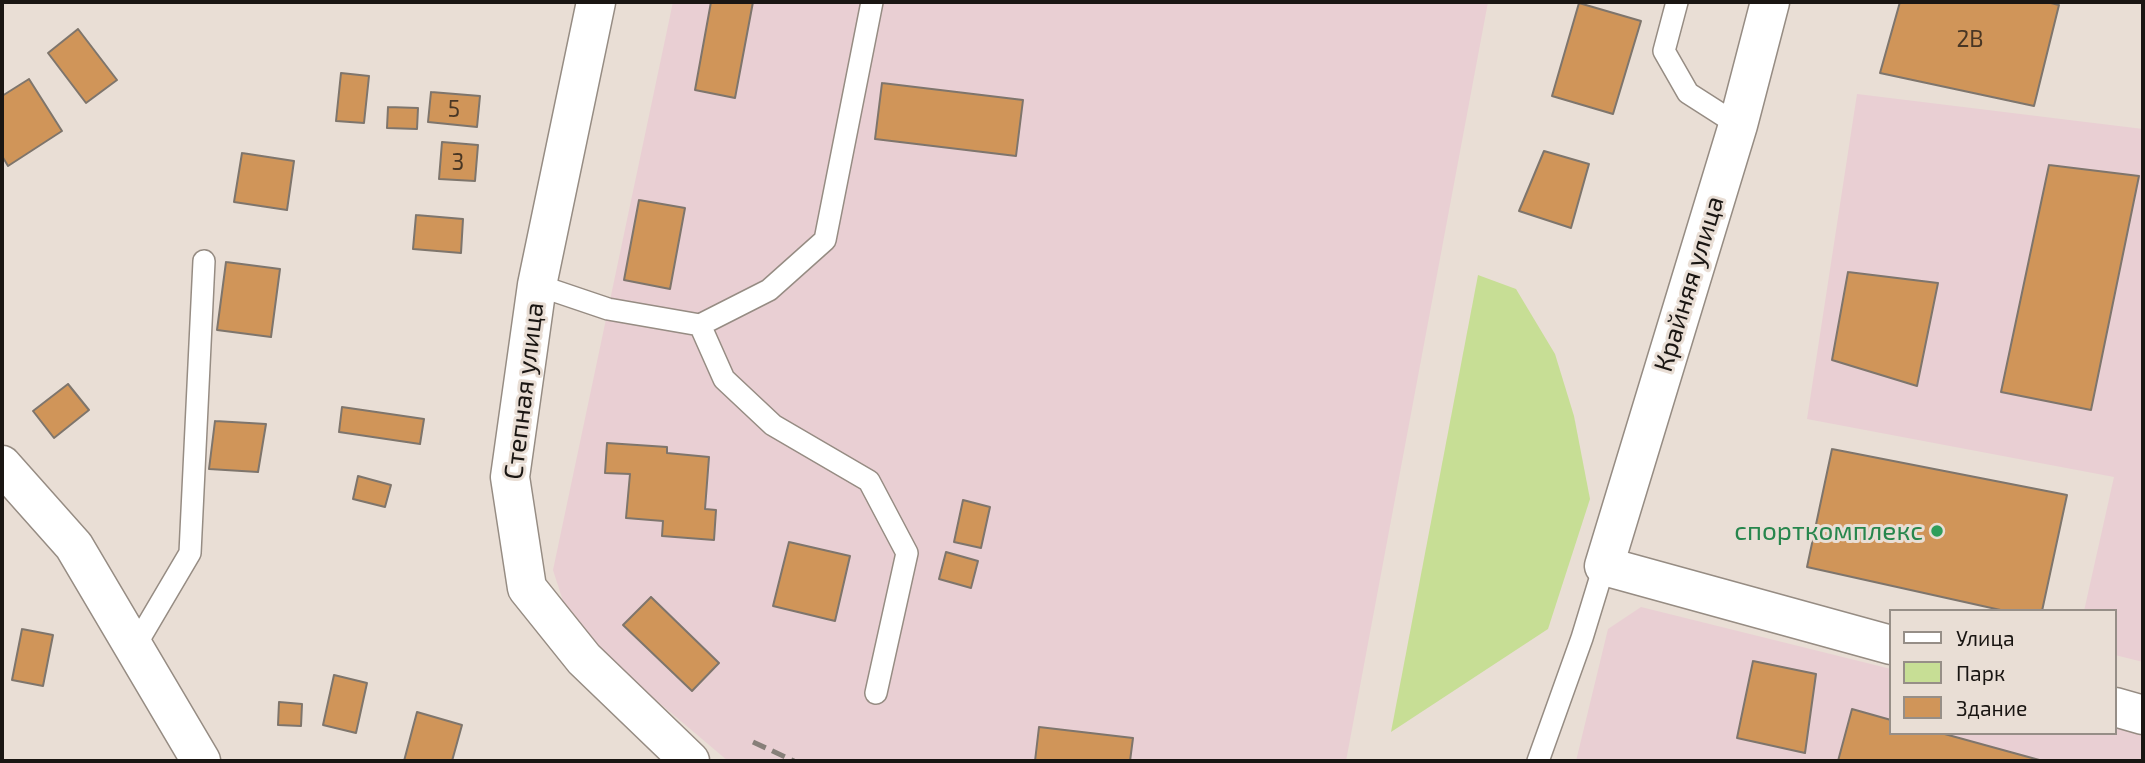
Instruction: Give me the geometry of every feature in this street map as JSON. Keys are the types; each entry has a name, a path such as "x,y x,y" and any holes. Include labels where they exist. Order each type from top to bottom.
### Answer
{"street":[{"name":"Степная улица","path":"596,2 537,285 510,477 527,589 584,659 690,761"},
{"name":"Крайняя улица","path":"1604,566 1738,125 1770,2"},
{"path":"2,465 74,546 201,761"},
{"path":"1604,566 1890,645"},
{"path":"2117,708 2143,715"}],"lane":[{"path":"537,285 608,309 700,325 769,290 825,240 872,2"},
{"path":"1677,2 1664,51 1688,93 1738,125"},
{"path":"134,648 190,553 204,261"},
{"path":"700,325 723,379 772,425 869,481 907,553 876,693"},
{"path":"1538,761 1582,638 1604,566"}],"shaded area":[{"path":"673,2 1488,2 1346,761 728,761 572,629 553,570"},
{"path":"1857,94 2143,129 2143,662 2117,656 2117,609 2084,609 2114,477 1807,419"},
{"path":"1641,607 1890,669 1890,735 2117,735 2117,724 2143,731 2143,761 1576,761 1608,629"}],"green space":[{"path":"1478,275 1516,289 1555,354 1574,416 1590,499 1548,629 1391,732"}],"building":[{"path":"711,2 753,2 735,98 695,90"},
{"path":"1900,2 2047,2 2059,5 2034,106 1880,73"},
{"path":"1579,3 1641,21 1613,114 1552,96"},
{"path":"78,29 117,80 86,103 48,53"},
{"path":"341,73 369,76 364,123 336,121"},
{"path":"29,79 62,131 8,166 2,156 2,96"},
{"path":"882,83 1023,100 1016,156 875,139"},
{"path":"431,92 480,96 477,127 428,122"},
{"path":"388,107 418,108 417,129 387,128"},
{"path":"442,142 478,145 475,181 439,179"},
{"path":"1544,151 1589,164 1571,228 1519,211"},
{"path":"242,153 294,161 287,210 234,202"},
{"path":"2049,165 2139,176 2091,410 2001,392"},
{"path":"639,200 685,208 670,289 624,280"},
{"path":"416,215 463,219 461,253 413,249"},
{"path":"226,262 280,269 271,337 217,330"},
{"path":"1848,272 1938,283 1917,386 1832,360"},
{"path":"68,384 89,410 54,438 33,411"},
{"path":"342,407 424,419 420,444 339,432"},
{"path":"215,421 266,424 258,472 209,469"},
{"path":"607,443 667,447 667,453 709,457 705,509 716,510 714,540 662,536 663,521 626,518 630,474 605,473"},
{"name":"спорткомплекс","path":"1832,449 2067,495 2042,609 1996,609 1807,567"},
{"path":"358,476 391,485 385,507 353,499"},
{"path":"963,500 990,507 981,548 954,542"},
{"path":"789,542 850,556 835,621 773,606"},
{"path":"946,552 978,561 971,588 939,579"},
{"path":"651,597 719,663 692,691 623,625"},
{"path":"22,629 53,635 43,686 12,680"},
{"path":"1753,661 1816,674 1805,753 1737,738"},
{"path":"334,675 367,683 356,733 323,725"},
{"path":"279,702 302,704 301,726 278,725"},
{"path":"1852,709 1890,720 1890,735 1948,735 2043,761 1838,761"},
{"path":"417,712 462,725 452,761 404,761"},
{"path":"1039,727 1133,738 1130,761 1035,761"}],"railway":[{"path":"753,742 794,761"}],"place":[{"name":"спорткомплекс","path":"1937,531"}]}
